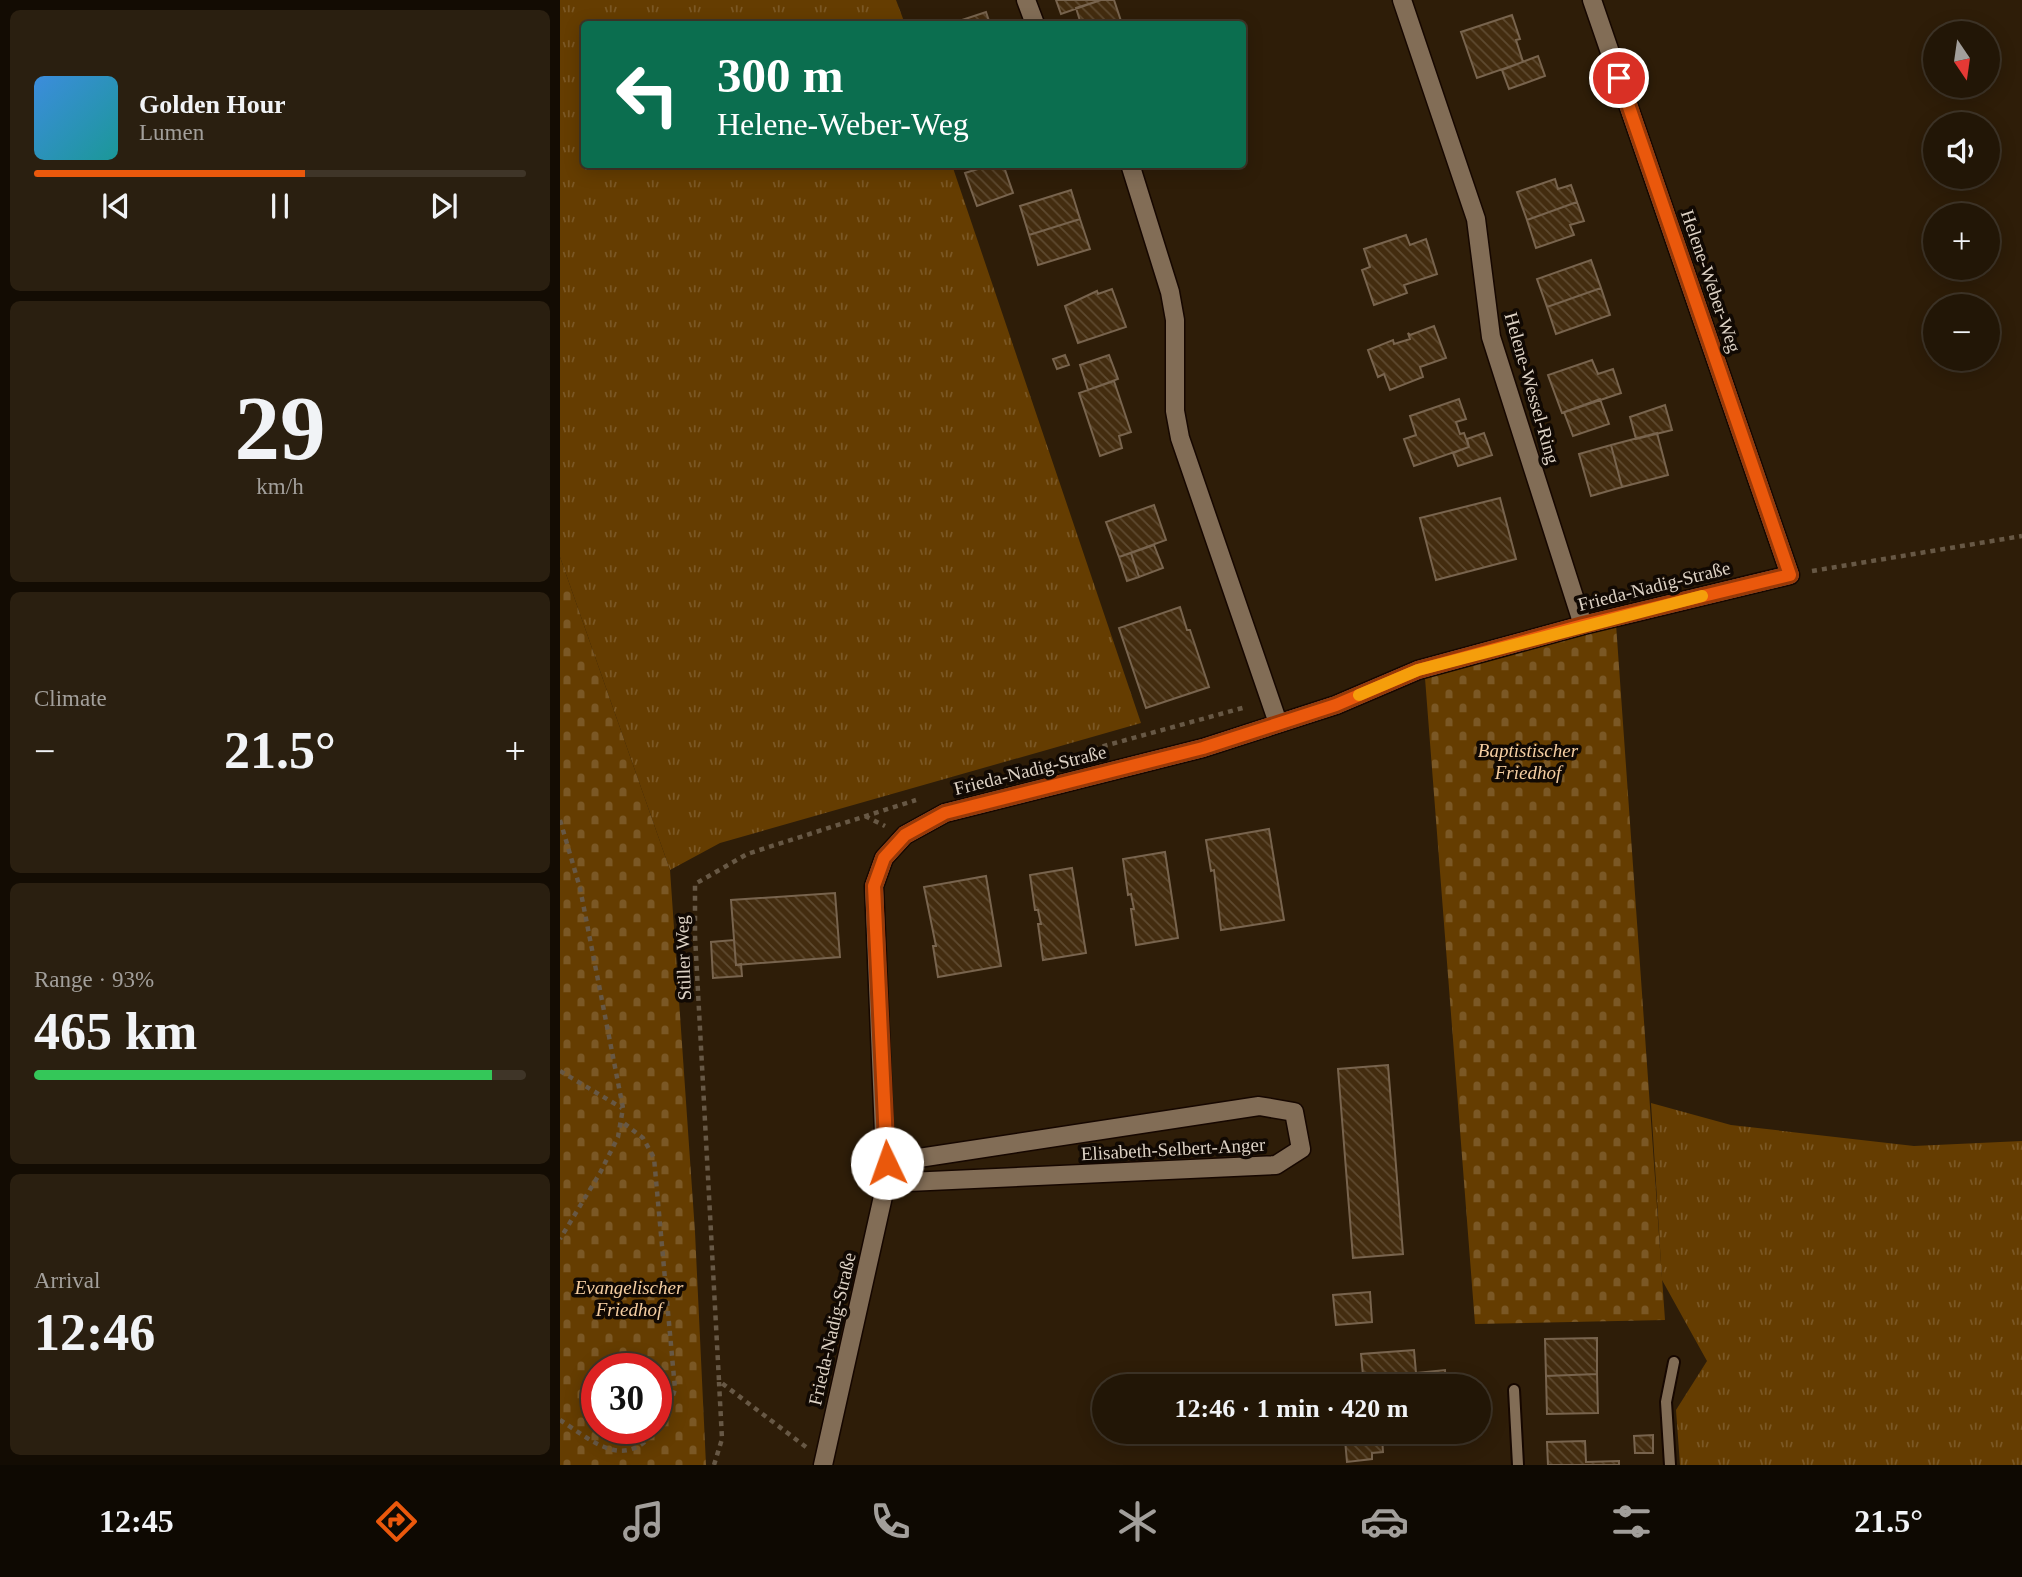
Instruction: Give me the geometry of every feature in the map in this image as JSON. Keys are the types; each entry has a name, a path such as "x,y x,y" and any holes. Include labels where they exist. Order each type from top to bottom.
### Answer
{"street":[{"path":"1026,0 1034,21"},
{"name":"Helene-Wessel-Ring","path":"1402,0 1476,219 1491,337 1583,625"},
{"name":"Helene-Weber-Weg","path":"1591,0 1790,575"},
{"path":"1131,168 1170,292 1175,320 1175,411 1180,438 1278,723"},
{"name":"Frieda-Nadig-Straße","path":"823,1463 886,1183 874,886 884,858 905,835 945,813 1203,748 1336,705 1418,670 1583,625 1790,575"},
{"name":"Elisabeth-Selbert-Anger","path":"886,1183 1276,1165 1301,1149 1294,1112 1259,1106 887,1163"}],"lane":[{"path":"1670,1465 1666,1402 1674,1362"},
{"path":"1514,1390 1518,1465"}],"path":[{"path":"1790,575 2022,536"},
{"path":"1086,751 1270,701"},
{"name":"Stiller Weg","path":"719,1381 695,884 747,854 929,796"},
{"path":"560,820 580,888 623,1108 614,1145 560,1239"},
{"path":"560,1070 623,1108"},
{"path":"560,1420 614,1450 632,1449 654,1434 666,1416 675,1389 654,1158 643,1138 621,1121"},
{"path":"719,1381 823,1463"},
{"path":"714,1465 722,1439 719,1381"}],"green space":[{"path":"560,0 896,0 904,21 581,21 581,168 953,168 1141,723 720,843 670,870 560,557"},
{"name":"Evangelischer Friedhof","path":"560,557 670,870 695,1232 706,1465 560,1465"},
{"name":"Baptistischer Friedhof","path":"1616,624 1665,1320 1475,1324 1425,678"},
{"path":"1651,1103 1731,1125 1914,1146 2022,1141 2022,1465 1680,1465 1676,1410 1707,1361 1662,1280"}],"building":[{"path":"1056,0 1101,0 1061,14"},
{"path":"1101,0 1114,0 1121,21 1080,21 1076,8"},
{"path":"986,12 989,21 959,21"},
{"path":"1512,15 1520,39 1516,40 1523,62 1477,78 1461,32"},
{"path":"1538,56 1545,76 1509,89 1502,70"},
{"path":"981,168 1004,168 1013,193 977,206 965,173"},
{"path":"1555,179 1558,189 1571,185 1577,202 1527,220 1517,192"},
{"path":"1071,190 1080,219 1029,235 1020,206"},
{"path":"1577,202 1584,221 1570,225 1574,235 1536,248 1527,220"},
{"path":"1080,219 1090,249 1038,265 1029,235"},
{"path":"1406,235 1410,245 1426,239 1437,274 1404,285 1407,293 1374,305 1362,270 1370,267 1364,249"},
{"path":"1591,260 1601,288 1547,307 1537,279"},
{"path":"1601,288 1610,315 1556,334 1547,307"},
{"path":"1112,289 1126,327 1078,343 1065,306 1097,291 1098,294"},
{"path":"1434,326 1446,358 1420,367 1423,377 1390,390 1384,374 1378,377 1368,350 1393,340 1394,344 1410,339 1408,333 1410,335"},
{"path":"1065,355 1069,365 1057,369 1053,359"},
{"path":"1109,355 1118,379 1088,390 1080,365"},
{"path":"1592,360 1598,374 1613,369 1621,393 1562,413 1548,375"},
{"path":"1114,381 1131,432 1119,436 1122,448 1100,456 1079,393"},
{"path":"1459,399 1466,419 1456,422 1469,447 1414,466 1404,439 1416,435 1410,416"},
{"path":"1600,399 1609,424 1573,436 1564,412"},
{"path":"1665,405 1672,430 1636,439 1630,417"},
{"path":"1484,433 1492,455 1458,466 1453,453 1469,447 1467,439"},
{"path":"1657,433 1668,475 1622,487 1611,445"},
{"path":"1611,445 1622,487 1591,496 1579,454"},
{"path":"1500,498 1516,559 1436,580 1420,518"},
{"path":"1154,505 1166,540 1119,557 1106,522"},
{"path":"1154,545 1163,568 1139,577 1131,553"},
{"path":"1131,553 1139,577 1127,581 1119,557"},
{"path":"1180,607 1209,687 1146,708 1119,628"},
{"path":"1269,829 1284,920 1221,930 1214,870 1211,871 1206,840"},
{"path":"1165,852 1178,938 1136,945 1131,909 1134,909 1131,894 1128,895 1123,859"},
{"path":"1072,868 1086,953 1043,960 1038,924 1041,924 1038,910 1035,910 1030,875"},
{"path":"986,876 1001,966 938,977 933,946 936,946 924,887"},
{"path":"835,893 840,957 736,965 731,900"},
{"path":"734,940 736,965 741,964 742,976 713,978 711,942"},
{"path":"1388,1065 1403,1254 1353,1258 1338,1069"},
{"path":"1370,1292 1372,1322 1336,1325 1333,1295"},
{"path":"1597,1338 1597,1374 1546,1376 1545,1339"},
{"path":"1414,1350 1416,1373 1445,1370 1445,1374 1363,1374 1361,1354"},
{"path":"1597,1374 1598,1413 1547,1414 1546,1376"},
{"path":"1653,1435 1653,1453 1635,1453 1634,1436"},
{"path":"1585,1441 1586,1462 1619,1461 1619,1465 1548,1465 1547,1442"},
{"path":"1345,1444 1382,1444 1383,1452 1372,1453 1372,1459 1347,1462"}],"slow traffic":[{"path":"1359,695 1418,670 1702,596"}],"route":[{"path":"887,1163 874,886 884,858 905,835 945,813 1203,748 1336,705 1418,670 1583,625 1790,575 1619,78"}]}
